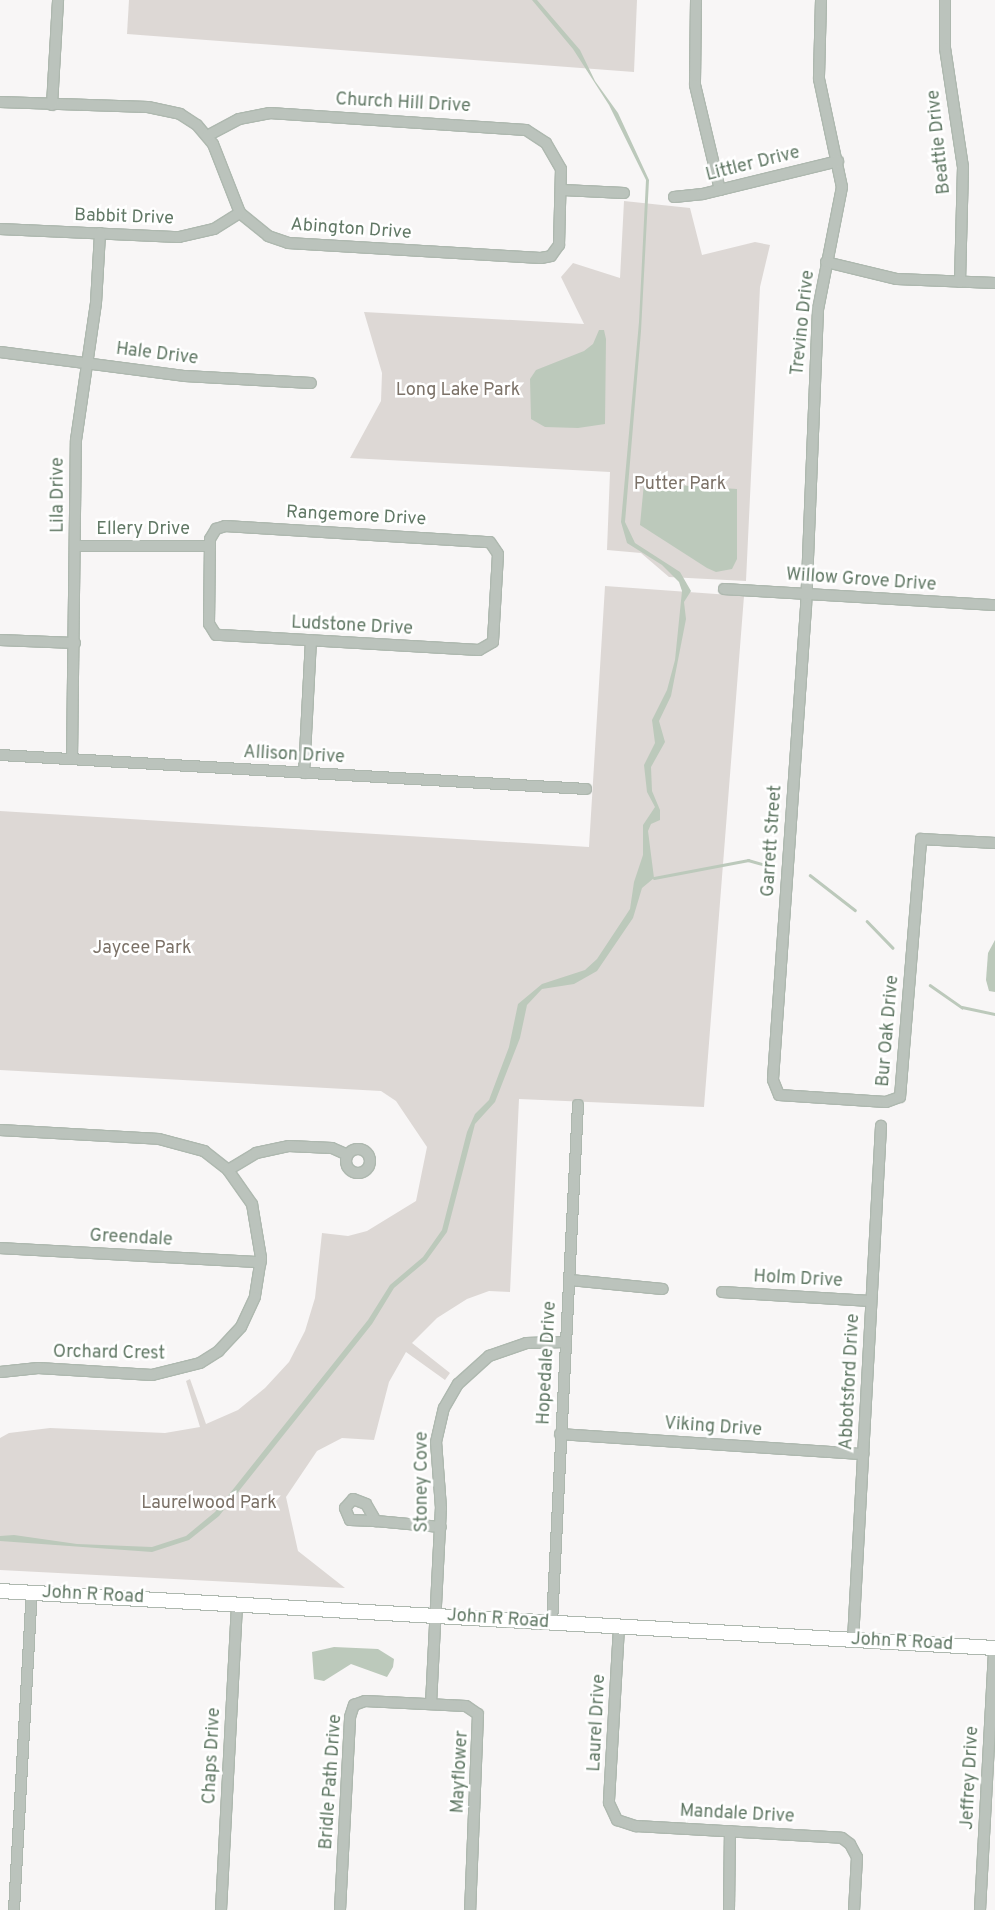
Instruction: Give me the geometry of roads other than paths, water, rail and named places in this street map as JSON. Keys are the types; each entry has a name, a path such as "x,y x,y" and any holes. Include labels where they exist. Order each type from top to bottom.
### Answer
{"main road":[{"name":"John R Road","path":"0,1591 995,1648"}],"street":[{"path":"52,105 58,0"},
{"path":"696,0 695,85 720,190"},
{"name":"Trevino Drive","path":"805,593 818,309 826,262 841,201 838,161 819,79 821,0"},
{"name":"Beattie Drive","path":"945,0 945,48 963,167 960,282"},
{"path":"0,102 164,109 188,119 207,136 221,158 240,213"},
{"name":"Church Hill Drive","path":"207,136 239,119 270,113 513,127 533,133 551,149 561,169 563,190"},
{"name":"Littler Drive","path":"674,196 720,190 838,161"},
{"path":"563,190 624,193"},
{"name":"Abington Drive","path":"240,213 268,236 294,244 541,258 551,256 559,245 563,190"},
{"name":"Babbit Drive","path":"0,229 188,236 214,229 240,213"},
{"name":"Lila Drive","path":"72,759 75,643 76,440 96,302 100,233"},
{"path":"826,262 897,279 995,283"},
{"name":"Hale Drive","path":"0,352 200,377 311,383"},
{"name":"Rangemore Drive","path":"210,546 216,529 225,526 485,540 495,545 498,554 490,646"},
{"name":"Ellery Drive","path":"75,546 210,546"},
{"name":"Ludstone Drive","path":"210,546 209,624 213,632 221,636 480,650 490,646"},
{"name":"Willow Grove Drive","path":"724,589 995,605"},
{"name":"Garrett Street","path":"775,1091 772,1080 805,593"},
{"path":"0,640 75,643"},
{"path":"304,773 311,641"},
{"name":"Allison Drive","path":"0,755 586,789"},
{"name":"Bur Oak Drive","path":"775,1091 782,1096 886,1102 900,1097 921,839 995,843"},
{"name":"Hopedale Drive","path":"552,1623 578,1105"},
{"name":"Abbotsford Drive","path":"853,1640 881,1126"},
{"name":"Orchard Crest","path":"0,1130 171,1140 204,1151 228,1170 256,1213 261,1262 256,1297 241,1327 219,1351 189,1367 152,1374 38,1368 0,1372"},
{"path":"228,1170 256,1153 289,1146 332,1148 348,1155"},
{"name":"Greendale","path":"0,1248 261,1262"},
{"path":"570,1280 663,1289"},
{"name":"Holm Drive","path":"722,1292 871,1301"},
{"name":"Stoney Cove","path":"436,1616 441,1527 437,1433 458,1384 480,1362 500,1351 539,1341 566,1342"},
{"name":"Viking Drive","path":"560,1434 863,1454"},
{"path":"376,1521 441,1527"},
{"path":"14,1910 32,1593"},
{"name":"Chaps Drive","path":"221,1910 237,1604"},
{"path":"432,1704 436,1616"},
{"name":"Laurel Drive","path":"617,1820 609,1803 619,1627"},
{"name":"Jeffrey Drive","path":"980,1910 995,1648"},
{"name":"Bridle Path Drive","path":"340,1910 352,1709 365,1701 432,1704"},
{"name":"Mayflower","path":"432,1704 470,1707 479,1717 470,1910"},
{"name":"Mandale Drive","path":"617,1820 636,1826 835,1837 853,1847 856,1856 854,1910"},
{"path":"729,1910 730,1831"}],"waterway":[{"path":"654,878 748,860 765,865"},
{"path":"810,875 855,910"},
{"path":"867,921 893,948"},
{"path":"930,985 962,1007 995,1014"}],"park label":[{"name":"Long Lake Park","path":"458,391"},
{"name":"Putter Park","path":"680,485"},
{"name":"Jaycee Park","path":"142,949"},
{"name":"Laurelwood Park","path":"209,1504"}]}
